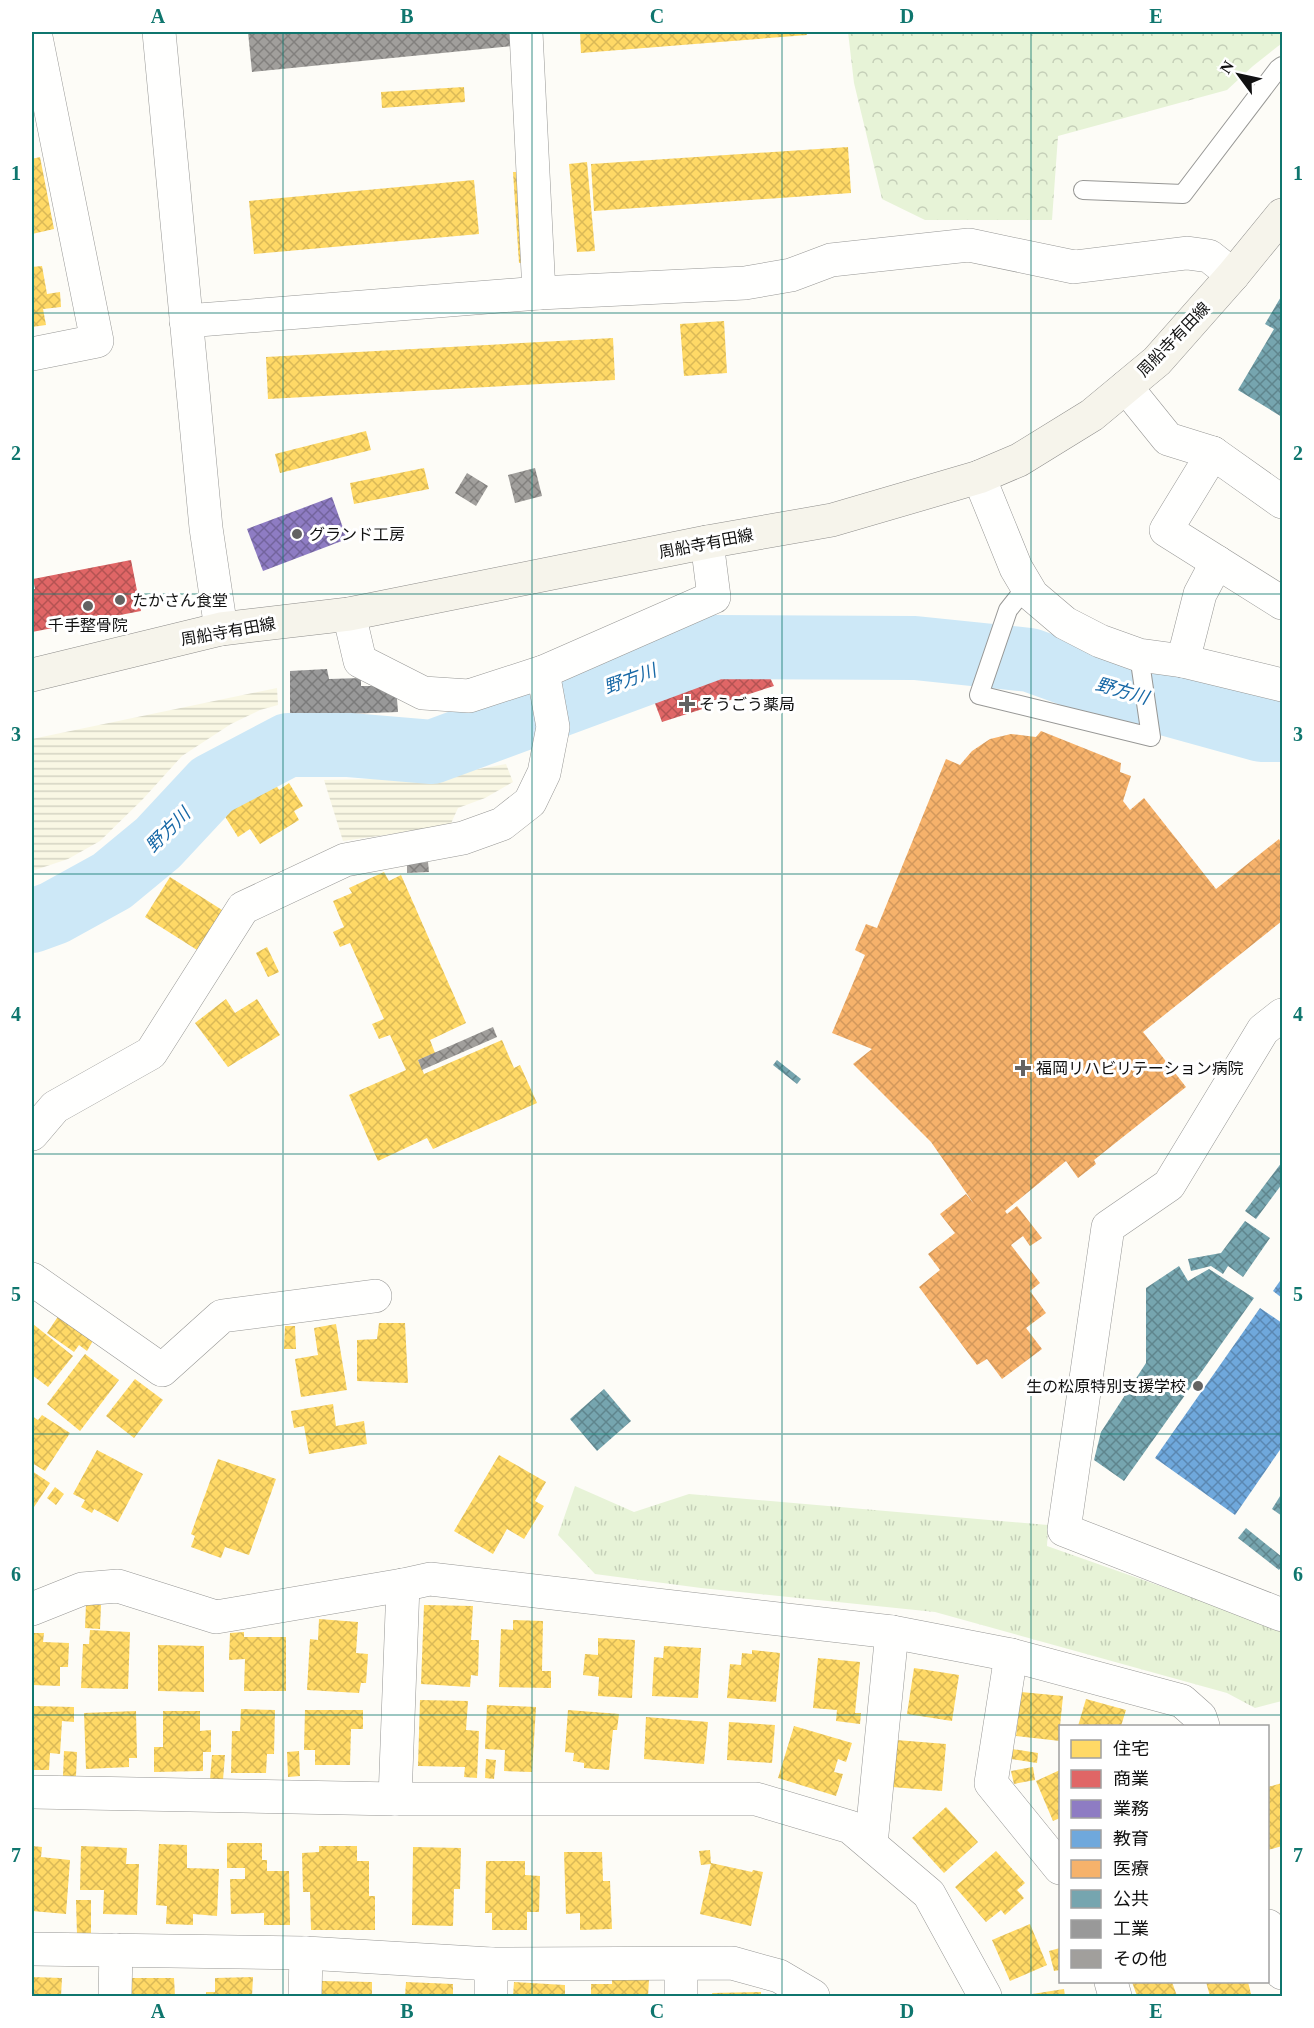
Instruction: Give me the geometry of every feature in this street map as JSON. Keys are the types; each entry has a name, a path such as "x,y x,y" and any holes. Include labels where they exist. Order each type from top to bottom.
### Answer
{"main road":[{"name":"周船寺有田線","path":"32,675 221,629 349,614 707,542 832,520 979,477 1019,460 1092,415 1157,361 1233,275 1282,214"}],"street":[{"path":"32,354 97,341 35,32"},
{"path":"159,32 206,528 221,629"},
{"path":"526,32 539,293"},
{"path":"186,321 539,293 745,283 791,275 831,260 969,245 1074,267 1187,253 1209,256 1233,275"},
{"path":"1126,387 1168,439 1213,453 1282,502"},
{"path":"1213,453 1166,530 1282,603"},
{"path":"979,477 1016,568 1017,598 1032,595 1065,623 1100,641 1139,655 1183,661 1282,685"},
{"path":"349,614 360,661 423,693 469,696 543,672 714,597 707,542"},
{"path":"1183,661 1200,594 1217,562"},
{"path":"32,1134 55,1107 151,1053 243,908 345,860 463,838 502,824 530,801 544,773 553,727 543,672"},
{"path":"1282,1016 1263,1030 1169,1185 1108,1227 1064,1530 1282,1615"},
{"path":"32,1279 162,1370 222,1316 375,1296"},
{"path":"32,1609 82,1589 118,1586 216,1617 430,1579 892,1632 1011,1655 1182,1701 1200,1717 1203,1725"},
{"path":"395,1799 403,1585"},
{"path":"871,1844 892,1632"},
{"path":"1011,1655 991,1783 1059,1867"},
{"path":"32,1792 395,1799 756,1799 850,1827 871,1844 929,1894 986,1996"},
{"path":"1269,1929 1282,1973"},
{"path":"32,1949 306,1953 491,1964 732,1963 779,1976 813,1996"},
{"path":"115,1996 116,1950"},
{"path":"305,1996 306,1953"},
{"path":"491,1964 491,1996"},
{"path":"681,1964 681,1996"}],"lane":[{"path":"1083,190 1183,194 1282,66"},
{"path":"1017,598 978,695 1151,737 1139,655"}],"shaded area":[{"path":"277,688 278,705 260,710 231,724 182,756 100,841 68,859 32,871 32,739"},
{"path":"506,764 513,782 485,798 458,808 448,830 413,831 343,841 324,780 430,778"}],"green space":[{"path":"848,32 1282,32 1282,43 1227,90 1058,136 1052,220 925,220 882,199 854,83"},
{"path":"575,1486 634,1512 689,1494 1048,1525 1047,1546 1282,1629 1282,1701 1255,1708 1227,1693 935,1612 701,1588 595,1574 558,1535"}],"building: 住宅":[{"path":"580,32 806,32 807,35 581,53"},
{"path":"464,87 465,102 382,108 381,92"},
{"path":"848,147 851,193 594,211 591,164"},
{"path":"40,157 54,229 32,234 32,159"},
{"path":"587,162 595,251 577,252 569,164"},
{"path":"513,172 529,172 536,262 519,263"},
{"path":"474,180 479,234 254,254 249,201"},
{"path":"42,266 47,294 60,292 61,307 43,309 46,325 32,327 32,267"},
{"path":"724,321 727,373 684,376 680,324"},
{"path":"613,338 615,380 268,399 266,357"},
{"path":"366,431 371,450 280,473 275,454"},
{"path":"424,468 429,489 354,504 350,483"},
{"path":"248,774 252,782 235,793 230,785"},
{"path":"270,775 279,790 289,783 303,806 294,811 299,820 260,844 250,829 238,837 212,796 226,787 233,798"},
{"path":"384,872 389,881 401,875 466,1023 430,1040 435,1053 418,1060 424,1074 502,1040 514,1068 520,1065 537,1103 433,1149 427,1138 378,1161 349,1095 406,1070 390,1035 379,1039 372,1024 384,1019 350,943 340,947 333,932 344,927 333,901 352,893 349,888"},
{"path":"170,877 230,915 205,955 145,917"},
{"path":"267,947 279,972 268,977 256,953"},
{"path":"226,999 235,1013 257,999 280,1035 228,1067 195,1023"},
{"path":"59,1315 94,1339 87,1351 79,1345 74,1352 47,1333"},
{"path":"379,1323 405,1323 408,1383 357,1381 357,1340 377,1339"},
{"path":"33,1324 73,1356 48,1387 32,1375"},
{"path":"336,1324 347,1390 301,1397 295,1359 318,1355 314,1328"},
{"path":"285,1326 295,1326 296,1349 284,1349"},
{"path":"85,1354 119,1380 80,1431 47,1404"},
{"path":"135,1379 163,1400 134,1438 106,1416"},
{"path":"333,1404 336,1426 364,1421 367,1444 309,1454 304,1426 294,1428 291,1411"},
{"path":"42,1415 70,1433 45,1471 32,1463 32,1416 38,1420"},
{"path":"97,1450 143,1474 118,1522 94,1509 92,1513 81,1507 85,1500 73,1494"},
{"path":"499,1455 546,1482 535,1501 544,1506 524,1539 507,1529 493,1554 454,1531"},
{"path":"218,1459 276,1479 249,1555 225,1547 221,1558 191,1547 195,1536 191,1534"},
{"path":"32,1471 50,1483 32,1510"},
{"path":"55,1487 64,1494 56,1505 47,1498"},
{"path":"86,1604 101,1605 100,1629 85,1628"},
{"path":"424,1605 473,1606 471,1640 479,1640 478,1676 471,1675 470,1687 421,1684"},
{"path":"319,1619 358,1622 356,1653 368,1654 366,1683 361,1683 359,1693 307,1690 310,1639 318,1640"},
{"path":"513,1620 543,1621 542,1671 551,1671 551,1688 499,1687 501,1629 513,1630"},
{"path":"90,1630 130,1632 128,1689 81,1688 83,1644 89,1644"},
{"path":"244,1632 244,1637 286,1637 286,1691 244,1691 245,1659 229,1660 230,1633"},
{"path":"32,1633 44,1633 43,1642 69,1643 68,1667 60,1667 60,1686 32,1685"},
{"path":"598,1638 635,1640 632,1698 598,1696 599,1677 583,1675 585,1654 598,1655"},
{"path":"158,1645 204,1646 204,1692 158,1691"},
{"path":"664,1646 701,1648 698,1698 652,1696 654,1657 663,1658"},
{"path":"752,1650 780,1653 776,1702 727,1698 730,1664 741,1665 742,1653 752,1654"},
{"path":"818,1658 860,1662 855,1713 861,1713 860,1724 836,1721 837,1710 813,1708"},
{"path":"914,1668 959,1675 952,1721 907,1714"},
{"path":"1021,1692 1063,1696 1059,1741 1016,1736"},
{"path":"1086,1699 1126,1710 1121,1725 1078,1725"},
{"path":"420,1700 468,1701 466,1730 479,1731 477,1778 464,1777 465,1767 418,1766"},
{"path":"487,1705 536,1707 532,1772 504,1771 505,1750 485,1749"},
{"path":"32,1706 74,1707 74,1722 62,1721 60,1754 50,1753 49,1770 32,1770"},
{"path":"241,1709 275,1710 274,1754 267,1754 266,1773 231,1773 232,1731 240,1731"},
{"path":"305,1710 363,1710 363,1729 351,1729 350,1765 315,1765 315,1750 304,1750"},
{"path":"568,1710 619,1714 617,1730 613,1730 609,1770 584,1768 584,1763 573,1761 574,1753 565,1752"},
{"path":"136,1711 137,1758 129,1758 129,1767 86,1769 84,1713"},
{"path":"163,1711 200,1711 200,1731 211,1730 211,1752 203,1752 203,1771 154,1772 154,1747 163,1747"},
{"path":"646,1717 708,1722 704,1764 644,1759"},
{"path":"729,1722 775,1725 772,1763 727,1760"},
{"path":"794,1726 852,1743 846,1762 838,1759 834,1772 843,1774 836,1796 778,1778"},
{"path":"896,1740 946,1744 942,1791 892,1787"},
{"path":"1012,1749 1038,1753 1037,1763 1011,1759"},
{"path":"64,1751 77,1752 76,1776 63,1776"},
{"path":"299,1751 300,1776 288,1777 287,1752"},
{"path":"212,1755 225,1755 223,1780 210,1780"},
{"path":"486,1759 496,1760 494,1779 485,1778"},
{"path":"1033,1767 1035,1780 1014,1784 1011,1771"},
{"path":"1059,1770 1059,1818 1053,1821 1036,1781"},
{"path":"1282,1783 1282,1846 1269,1850 1269,1787"},
{"path":"946,1807 978,1842 944,1873 912,1838"},
{"path":"227,1843 262,1843 262,1860 267,1860 267,1871 289,1871 290,1925 264,1925 264,1913 231,1914 230,1879 245,1879 245,1868 227,1868"},
{"path":"159,1844 187,1845 187,1868 219,1869 217,1916 193,1914 193,1925 166,1924 167,1906 156,1905"},
{"path":"32,1846 42,1847 41,1857 70,1860 66,1914 32,1911"},
{"path":"81,1846 127,1848 126,1864 139,1864 137,1915 103,1914 104,1890 80,1890"},
{"path":"319,1846 357,1846 357,1861 369,1861 369,1896 375,1896 375,1930 311,1930 310,1892 303,1892 302,1853 319,1852"},
{"path":"413,1847 461,1848 460,1889 454,1889 453,1926 412,1925"},
{"path":"710,1850 711,1864 701,1865 699,1851"},
{"path":"996,1851 1025,1883 1017,1890 1024,1898 1005,1915 1001,1910 986,1922 955,1887"},
{"path":"564,1852 602,1852 603,1881 610,1881 612,1929 580,1930 580,1913 566,1914"},
{"path":"486,1861 525,1861 525,1875 540,1876 539,1912 527,1912 527,1930 492,1930 492,1913 485,1913"},
{"path":"711,1863 752,1872 753,1870 763,1872 751,1926 700,1914"},
{"path":"76,1900 91,1900 91,1936 77,1935"},
{"path":"1030,1924 1047,1965 1010,1981 992,1940"},
{"path":"1059,1948 1059,1970 1054,1971 1049,1951"},
{"path":"32,1977 62,1978 61,1996 32,1996"},
{"path":"253,1977 252,1996 206,1996 206,1992 215,1992 215,1978"},
{"path":"125,1978 174,1978 175,1996 126,1996"},
{"path":"612,1979 649,1980 648,1996 591,1996 591,1984 612,1984"},
{"path":"322,1981 372,1982 372,1996 322,1996"},
{"path":"406,1982 453,1984 453,1996 405,1996"},
{"path":"514,1982 565,1985 565,1996 513,1996"},
{"path":"1132,1983 1172,1983 1177,1996 1137,1996"},
{"path":"1206,1983 1248,1983 1251,1994 1244,1996 1210,1996"},
{"path":"1064,1989 1065,1996 1026,1996 1026,1995"},
{"path":"761,1992 761,1996 713,1996 712,1993"}],"building: 商業":[{"path":"131,560 141,611 32,632 32,590 35,589 33,579"},
{"name":"そうごう薬局","path":"705,666 765,667 774,686 662,722 648,685"}],"building: 業務":[{"name":"グランド工房","path":"332,497 347,539 263,571 247,529"}],"building: 教育":[{"path":"1282,1278 1282,1298 1273,1291"},
{"path":"1260,1308 1282,1323 1282,1447 1235,1515 1155,1458"}],"building: 医療":[{"name":"福岡リハビリテーション病院","path":"1041,731 1121,763 1120,772 1131,776 1123,801 1130,810 1144,798 1216,889 1279,839 1280,841 1282,839 1282,921 1143,1032 1186,1087 1094,1160 1096,1164 1078,1178 1066,1161 1005,1211 1007,1214 1017,1206 1042,1238 1030,1246 1023,1236 1011,1245 1040,1283 1030,1291 1046,1313 1026,1328 1042,1349 1002,1379 987,1359 977,1365 919,1287 940,1270 928,1254 955,1233 940,1214 966,1194 974,1204 931,1142 853,1064 872,1049 832,1033 865,955 855,950 866,924 877,928 946,759 960,765 972,751 990,739 1011,734 1036,737"}],"building: 公共":[{"path":"1282,295 1282,417 1238,390 1274,329 1265,324"},
{"path":"777,1060 801,1079 797,1084 773,1065"},
{"path":"1282,1162 1282,1184 1256,1219 1245,1211"},
{"path":"1245,1221 1270,1238 1243,1277 1228,1266 1223,1274 1211,1266 1191,1271 1188,1259 1221,1253"},
{"path":"1179,1266 1188,1281 1209,1269 1254,1298 1124,1481 1094,1460 1101,1432 1146,1363 1146,1288"},
{"path":"604,1389 631,1421 597,1451 570,1419"},
{"path":"1282,1493 1282,1516 1272,1509"},
{"path":"1246,1528 1282,1557 1282,1566 1279,1570 1238,1538"}],"building: 工業":[{"path":"327,669 329,679 361,678 361,686 396,686 398,712 290,716 290,671"}],"building: その他":[{"path":"248,32 511,32 512,46 252,72"},
{"path":"535,468 542,496 515,503 508,475"},
{"path":"467,473 488,486 476,506 455,493"},
{"path":"428,862 429,872 407,873 407,864"},
{"path":"493,1027 497,1037 422,1070 418,1060"}],"waterway":[{"name":"野方川","path":"32,921 54,913 112,881 158,843 212,785 288,745 349,745 432,752 716,647 915,648 1030,660 1102,686 1261,730 1282,730"}],"place":[{"name":"グランド工房","path":"297,534"},
{"name":"たかさん食堂","path":"120,600"},
{"name":"千手整骨院","path":"88,606"},
{"name":"そうごう薬局","path":"687,704"},
{"name":"福岡リハビリテーション病院","path":"1023,1068"},
{"name":"生の松原特別支援学校","path":"1198,1386"}]}
